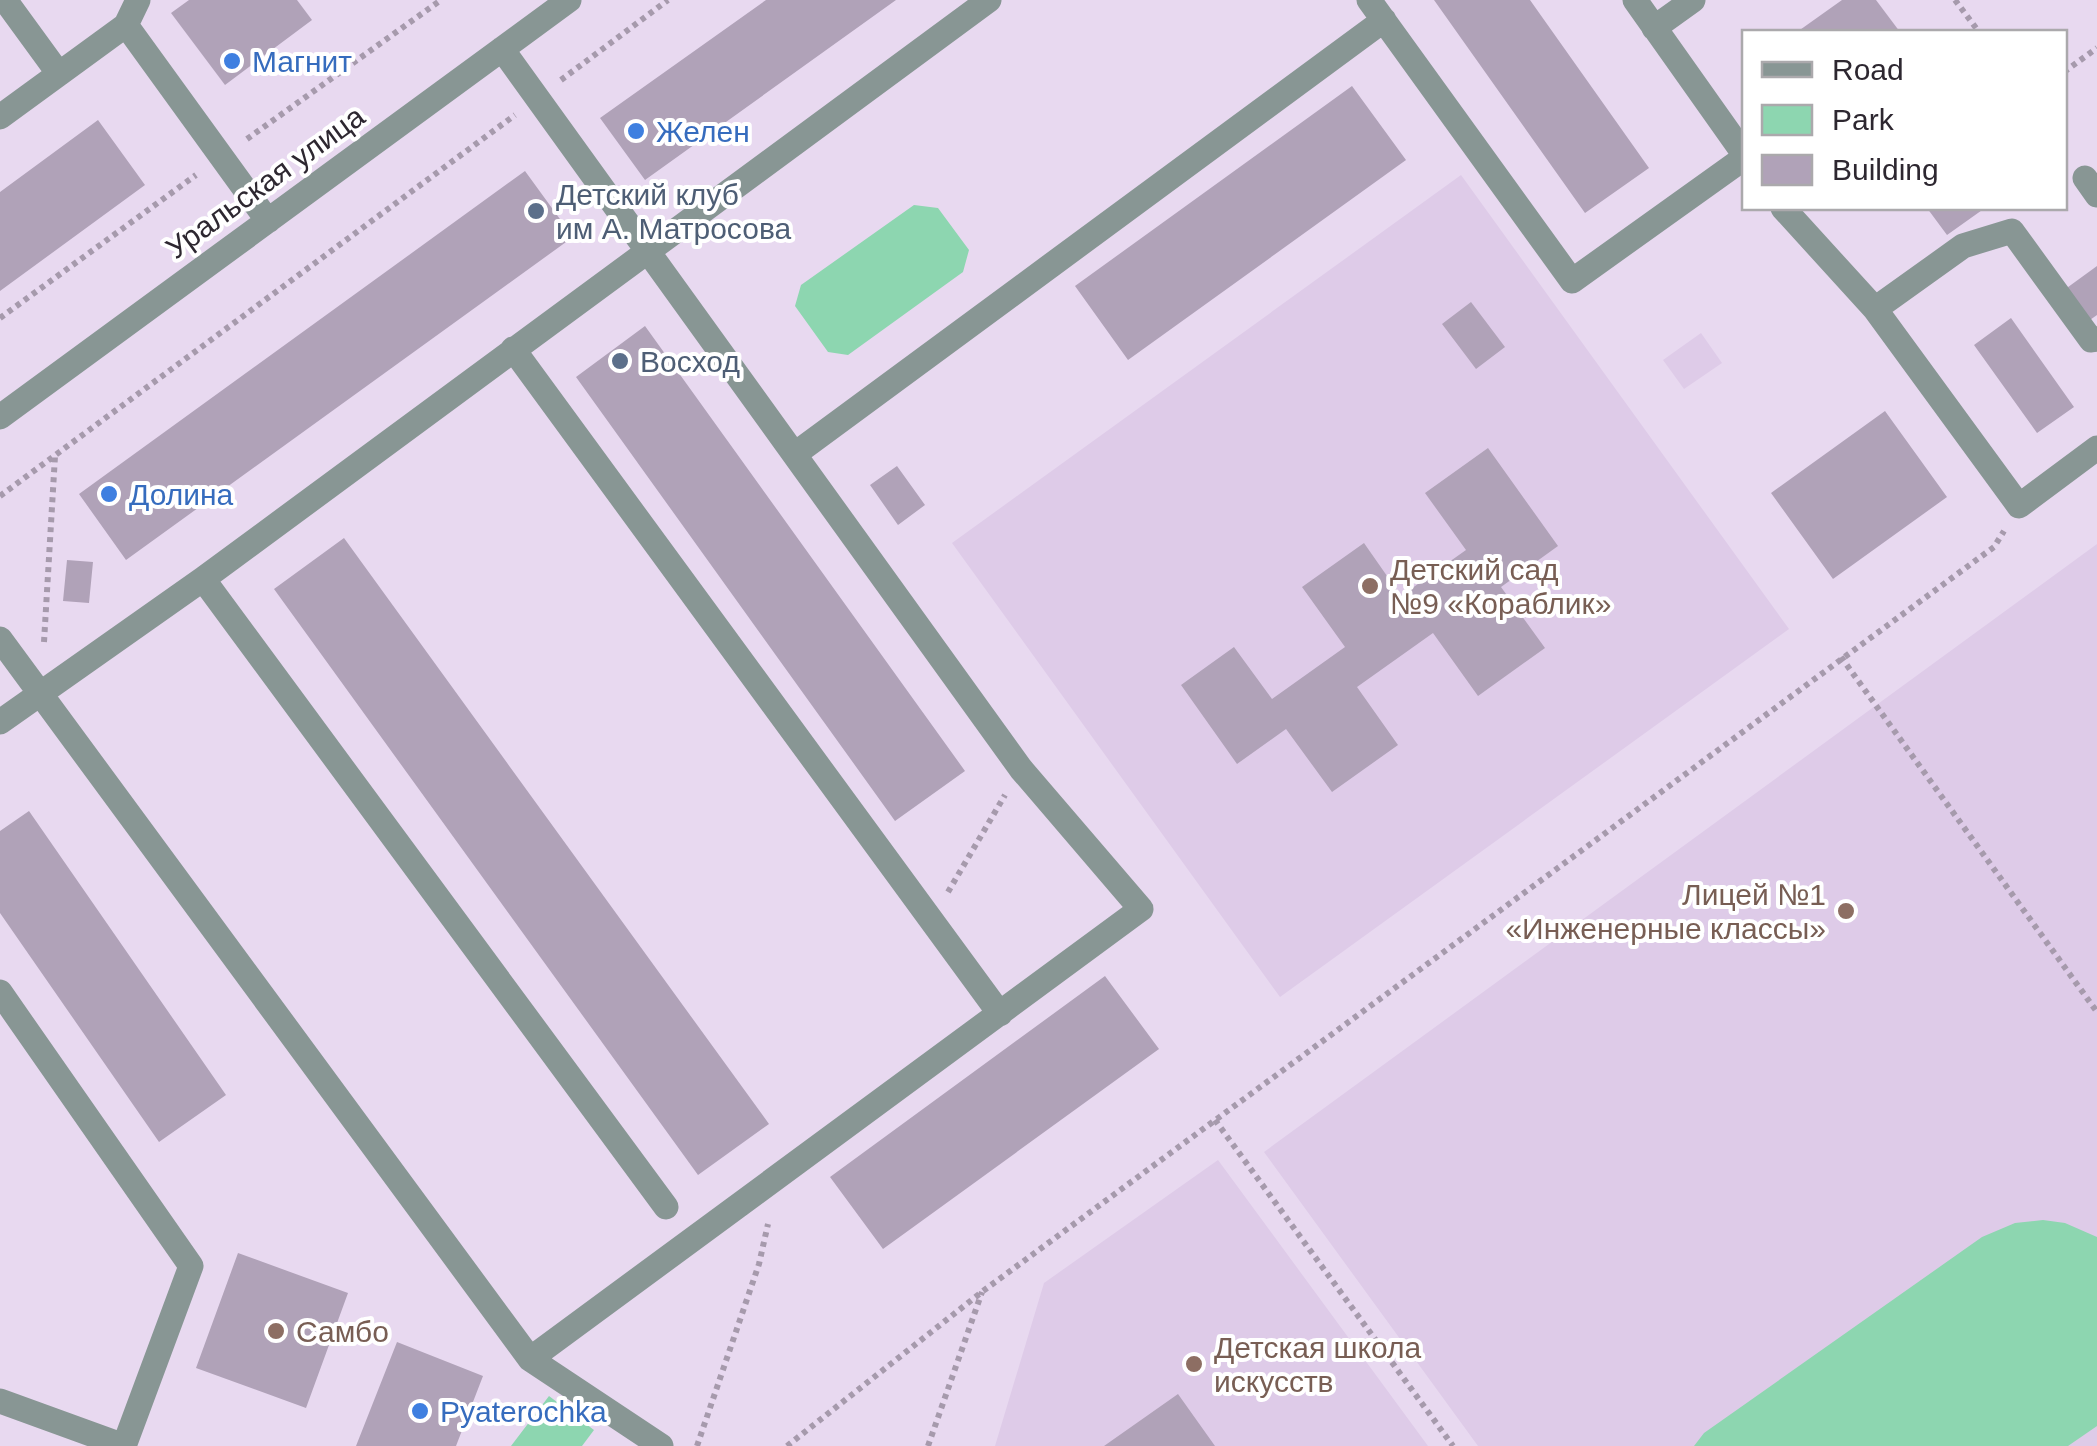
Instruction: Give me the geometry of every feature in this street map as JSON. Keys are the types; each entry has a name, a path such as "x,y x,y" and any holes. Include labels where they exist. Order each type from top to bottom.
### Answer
{"street":[{"path":"5,0 59,74"},
{"path":"0,117 126,25 138,0"},
{"name":"Уральская улица","path":"0,417 569,0"},
{"path":"0,722 203,578 988,0"},
{"path":"1635,0 1742,153"},
{"path":"1654,28 1693,0"},
{"path":"794,454 1376,10 1572,281 1742,157"},
{"path":"126,25 268,221"},
{"path":"502,50 1021,768 1142,910 530,1359"},
{"path":"1785,210 1875,309 2019,506 2097,448"},
{"path":"1875,309 1963,246 2012,232 2091,340 2097,339"},
{"path":"513,349 1000,1014"},
{"path":"203,578 666,1207"},
{"path":"0,639 530,1359 661,1446"},
{"path":"0,992 191,1266 124,1446 0,1401"}],"path":[{"path":"0,496 668,0"},
{"path":"1955,0 1978,30"},
{"path":"2067,70 2097,48"},
{"path":"40,694 55,456"},
{"path":"788,1446 982,1291 1994,548 2019,506"},
{"path":"1841,658 2097,1012"},
{"path":"931,919 1021,768"},
{"path":"1215,1120 1453,1446"},
{"path":"697,1446 760,1264 778,1177"},
{"path":"928,1446 982,1291"}],"shaded area":[{"name":"Детский сад №9 «Кораблик»","path":"1461,175 1789,629 1280,997 952,543"},
{"path":"1701,333 1722,363 1684,389 1663,360"},
{"name":"Лицей №1 «Инженерные классы»","path":"2097,544 2097,1446 1478,1446 1264,1152"},
{"name":"Детская школа искусств","path":"1218,1160 1428,1446 995,1446 1044,1283"}],"green space":[{"path":"914,205 938,208 969,250 963,272 848,355 828,352 795,306 801,285"},
{"path":"2015,1223 2065,1223 2097,1237 2097,1426 2068,1446 1694,1446 1704,1433 1982,1237"},
{"path":"549,1396 594,1430 582,1446 511,1446"}],"building":[{"name":"Магнит","path":"189,0 297,0 312,20 225,85 171,13"},
{"path":"766,0 896,0 645,180 600,118"},
{"path":"1434,0 1530,0 1649,168 1585,213"},
{"path":"1842,0 1876,0 1898,30 1800,30"},
{"path":"1352,86 1406,160 1128,360 1075,286"},
{"path":"98,120 145,185 0,291 0,192"},
{"path":"525,171 573,237 126,560 79,494"},
{"path":"1928,210 1982,210 1947,235"},
{"path":"2097,266 2097,315 2087,322 2064,290"},
{"path":"1471,302 1505,347 1476,369 1442,324"},
{"path":"2011,318 2074,407 2037,433 1974,345"},
{"path":"645,326 965,771 895,821 576,377"},
{"path":"1885,411 1947,497 1833,579 1771,493"},
{"path":"1488,448 1558,546 1501,587 1545,648 1478,696 1433,633 1357,687 1398,745 1332,792 1286,729 1237,764 1181,685 1234,647 1272,699 1345,647 1302,587 1364,543 1401,596 1466,550 1425,493"},
{"path":"897,466 925,505 898,525 870,485"},
{"path":"344,538 769,1124 698,1175 274,589"},
{"path":"67,560 93,562 89,603 63,601"},
{"path":"29,811 226,1095 159,1142 0,913 0,831"},
{"path":"1105,976 1159,1049 883,1249 830,1177"},
{"path":"238,1253 348,1293 306,1408 196,1368"},
{"name":"Pyaterochka","path":"397,1342 483,1376 456,1446 356,1446"},
{"path":"1178,1394 1215,1446 1104,1446"}],"place":[{"name":"Магнит","path":"232,61"},
{"name":"Желен","path":"636,131"},
{"name":"Детский клуб им А. Матросова","path":"536,211"},
{"name":"Восход","path":"620,361"},
{"name":"Долина","path":"109,494"},
{"name":"Детский сад №9 «Кораблик»","path":"1370,586"},
{"name":"Лицей №1 «Инженерные классы»","path":"1846,911"},
{"name":"Самбо","path":"276,1331"},
{"name":"Детская школа искусств","path":"1194,1364"},
{"name":"Pyaterochka","path":"420,1411"}]}
